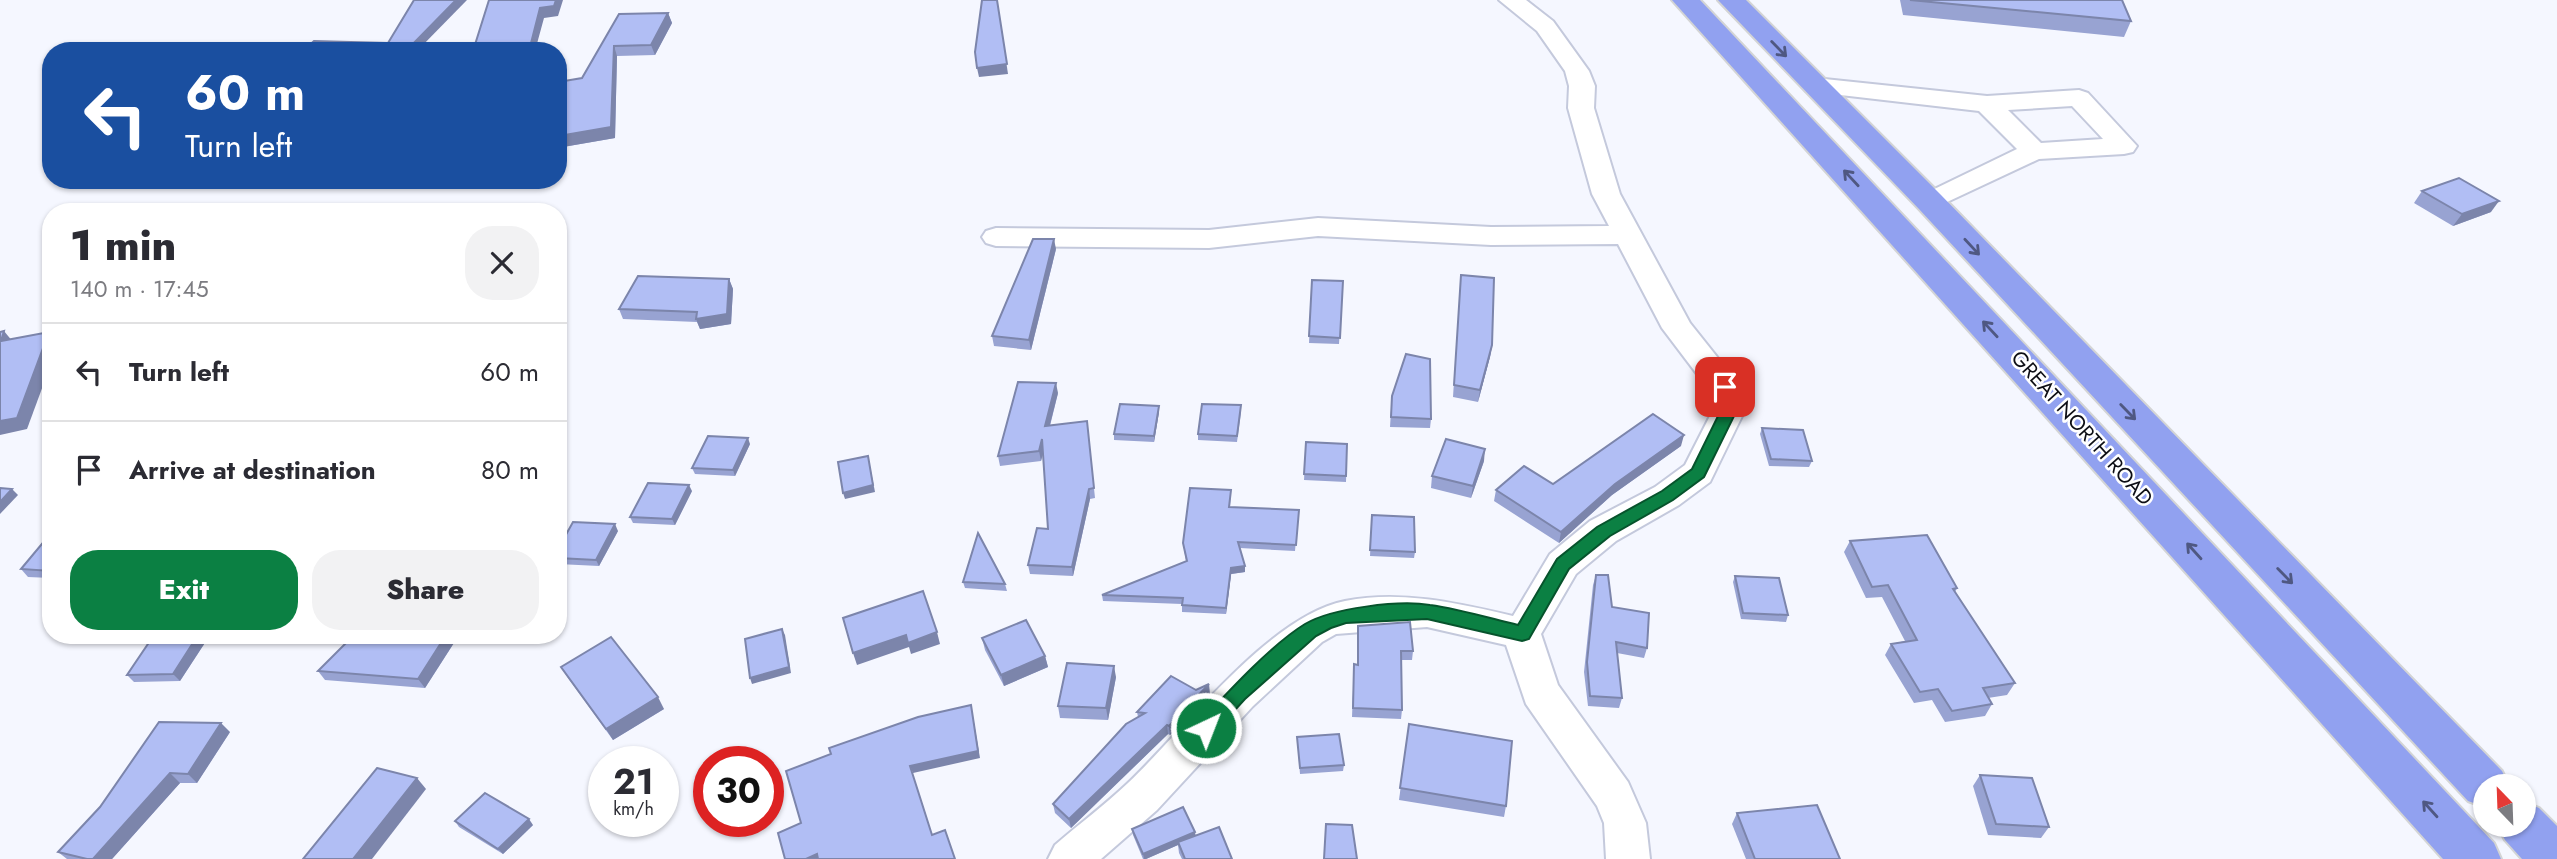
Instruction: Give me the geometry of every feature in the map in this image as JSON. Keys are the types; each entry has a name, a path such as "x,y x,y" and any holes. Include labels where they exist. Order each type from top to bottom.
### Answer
{"highway":[{"name":"GREAT NORTH ROAD","path":"1685,0 2476,859"},
{"name":"GREAT NORTH ROAD","path":"1731,0 1930,202 2474,774"},
{"path":"2534,837 2555,859"}],"street":[{"path":"1511,0 1545,26 1577,71 1582,86 1581,108 1593,159 1606,194 1677,328 1725,387 1730,408 1698,473 1667,496 1604,531 1563,564 1522,633 1541,692 1613,795 1625,823 1628,859"},
{"path":"1815,86 1987,104 2079,98 2124,146 2034,151 1930,202"},
{"path":"1987,104 2034,151"},
{"path":"996,237 1209,239 1318,227 1491,236 1627,235"},
{"path":"1070,859 1142,797 1239,694 1309,631 1325,622 1346,616 1427,611 1522,633"}],"building":[{"path":"414,0 456,0 415,42 389,42"},
{"path":"489,0 556,0 554,6 540,8 531,42 476,42"},
{"path":"982,0 997,0 1007,64 977,68 975,52"},
{"path":"1910,0 2122,0 2131,21"},
{"path":"668,13 651,45 614,46 611,127 567,135 567,80 582,78 619,14"},
{"path":"2459,178 2499,201 2462,214 2422,191"},
{"path":"1033,239 1054,239 1029,340 992,336"},
{"path":"1461,275 1494,278 1492,345 1480,390 1454,385"},
{"path":"638,276 729,279 727,314 696,319 697,312 619,309"},
{"path":"1312,280 1343,281 1340,338 1309,336"},
{"path":"4,331 1,341 42,333 42,351 17,418 0,421 0,332"},
{"path":"1406,354 1430,359 1431,419 1391,417 1392,396"},
{"path":"1018,382 1056,383 1045,426 1087,421 1094,488 1089,489 1072,567 1028,565 1037,528 1048,529 1042,439 1039,451 998,456"},
{"path":"1120,404 1159,406 1154,436 1114,434"},
{"path":"1202,404 1241,405 1237,436 1198,434"},
{"path":"1653,414 1684,435 1615,484 1561,532 1496,490 1524,466 1553,484"},
{"path":"1762,428 1803,430 1812,461 1771,459"},
{"path":"708,436 748,438 733,470 692,468"},
{"path":"1446,439 1485,449 1473,486 1432,476"},
{"path":"1306,442 1347,444 1346,476 1304,474"},
{"path":"868,456 873,485 843,493 838,462"},
{"path":"648,483 689,485 672,519 630,517"},
{"path":"0,488 12,489 0,502"},
{"path":"1190,488 1231,490 1229,507 1299,510 1296,545 1238,542 1245,566 1231,568 1226,608 1182,605 1183,598 1102,595 1187,561 1183,543"},
{"path":"1372,515 1414,517 1415,552 1370,550"},
{"path":"573,522 615,524 596,560 567,558 567,533"},
{"path":"978,533 1005,584 963,582"},
{"path":"1927,535 1957,588 1953,589 2015,683 1983,688 1992,704 1952,711 1938,689 1920,692 1891,644 1917,640 1888,585 1872,587 1850,541"},
{"path":"42,544 42,570 21,569"},
{"path":"1596,575 1608,575 1612,607 1649,613 1647,648 1616,642 1622,698 1590,696 1587,662"},
{"path":"1735,576 1779,578 1788,615 1743,613"},
{"path":"923,591 937,632 908,643 906,635 853,653 843,618"},
{"path":"1026,620 1045,656 1001,675 982,638"},
{"path":"1410,622 1413,651 1401,651 1402,710 1353,708 1354,664 1358,665 1358,626"},
{"path":"782,629 789,667 750,678 745,639"},
{"path":"611,637 658,697 606,729 561,667"},
{"path":"148,644 192,644 173,674 127,675"},
{"path":"345,644 440,644 418,679 318,671"},
{"path":"1067,663 1114,666 1106,708 1058,706"},
{"path":"1171,676 1196,690 1209,684 1169,726 1069,819 1053,804 1126,724 1145,713 1137,712"},
{"path":"971,705 978,751 910,766 932,835 945,830 955,859 818,859 817,854 806,859 785,859 779,837 784,837 784,830 801,823 786,771 831,754 829,748 918,717"},
{"path":"159,722 221,723 188,774 170,773 93,859 58,852 100,807"},
{"path":"1409,724 1512,741 1506,806 1400,788"},
{"path":"1339,734 1344,765 1300,768 1297,737"},
{"path":"377,768 417,778 353,859 303,859"},
{"path":"1980,775 2032,778 2049,827 1996,824"},
{"path":"485,793 529,819 498,849 455,821"},
{"path":"1817,805 1840,859 1755,859 1737,813"},
{"path":"1183,807 1195,832 1143,854 1132,829"},
{"path":"1326,824 1352,825 1357,859 1324,859"},
{"path":"1219,827 1232,859 1185,859 1178,842"}],"route":[{"path":"1206,728 1239,694 1309,631 1325,622 1346,616 1427,611 1522,633 1563,564 1604,531 1667,496 1698,473 1730,408 1725,387"}]}
